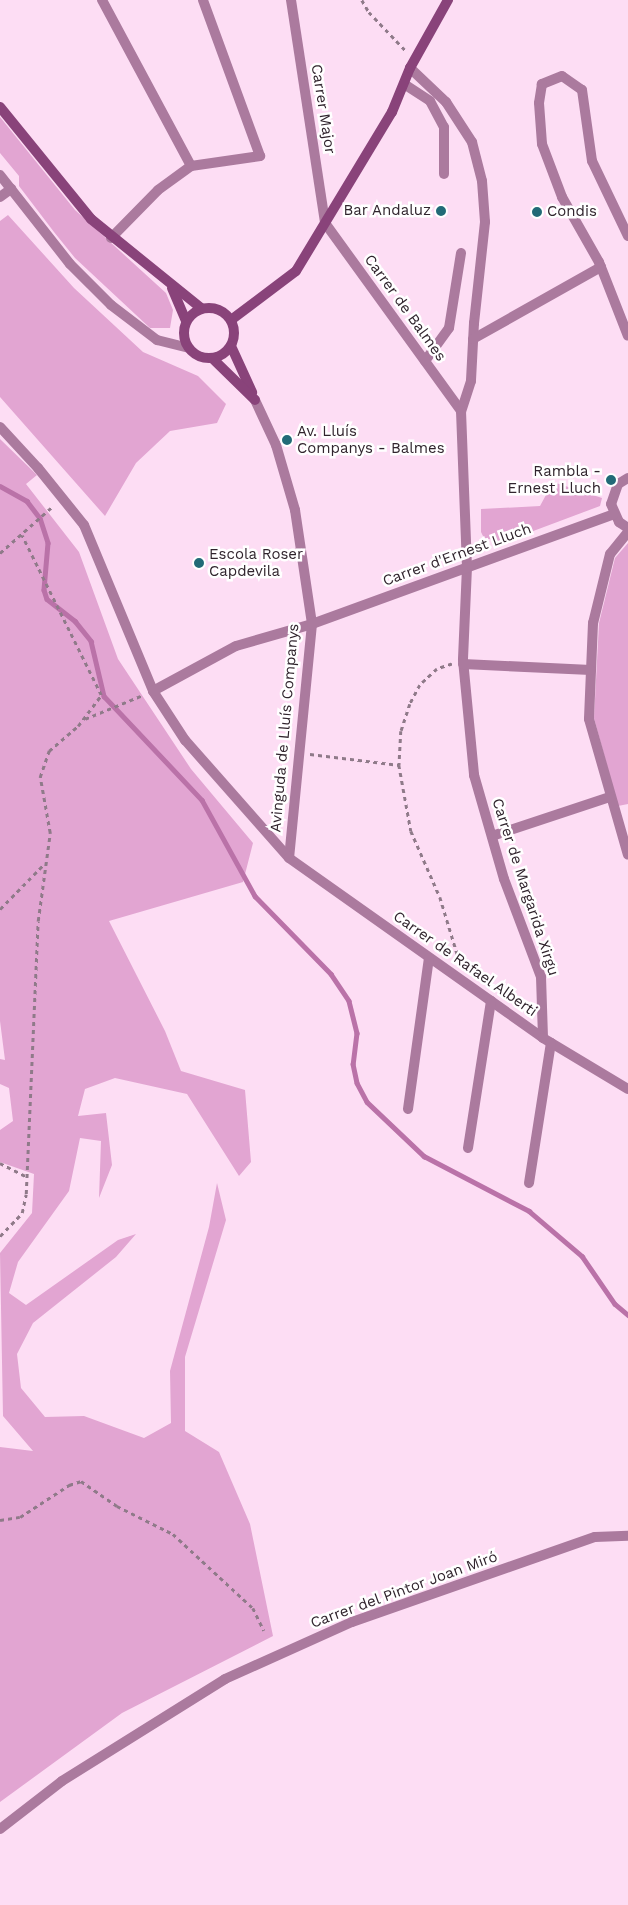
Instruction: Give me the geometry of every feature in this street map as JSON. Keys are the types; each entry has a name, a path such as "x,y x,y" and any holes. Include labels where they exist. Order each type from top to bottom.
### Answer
{"street":[{"path":"102,0 191,166"},
{"path":"111,238 158,190 191,166 260,156 203,0"},
{"name":"Carrer Major","path":"291,0 325,223"},
{"path":"231,320 296,271 392,112 410,68 448,0"},
{"path":"410,68 446,102 472,142 482,181 485,222 473,339 471,381 461,411"},
{"path":"628,236 592,161 582,90 562,76 542,84 539,103 542,144 562,197 601,267 628,336"},
{"path":"404,84 430,101 444,127 444,174"},
{"path":"0,108 91,219 111,238 201,308 216,308 231,320 234,329 231,346 255,400"},
{"path":"0,175 70,264 112,305 157,340 188,348 196,355 212,358 255,400"},
{"path":"0,197 11,189"},
{"name":"Carrer de Balmes","path":"325,223 461,411"},
{"path":"425,361 449,328 461,253"},
{"path":"473,339 601,267"},
{"path":"172,287 186,321 183,334 188,348"},
{"path":"186,321 201,308"},
{"path":"212,358 231,346"},
{"name":"Avinguda de Lluís Companys","path":"255,400 276,445 295,510 312,624 289,858"},
{"name":"Carrer de Margarida Xirgu","path":"461,411 467,567 463,662 474,775 492,836 541,977 547,1040 529,1183"},
{"name":"Carrer de Rafael Alberti","path":"0,427 84,525 97,550 153,691 185,740 289,858 547,1040 628,1089"},
{"path":"628,476 613,492 614,514 628,528"},
{"name":"Carrer d'Ernest Lluch","path":"153,691 236,646 312,624 614,514"},
{"path":"628,532 610,554 593,623 589,719 628,855"},
{"path":"463,662 591,670"},
{"path":"492,836 610,797"},
{"path":"408,1109 429,958"},
{"path":"468,1148 491,1001"},
{"name":"Carrer del Pintor Joan Miró","path":"0,1829 62,1781 225,1679 352,1622 595,1537 628,1536"}],"path":[{"path":"362,0 390,36 416,57"},
{"path":"0,553 22,536 62,498"},
{"path":"0,1236 22,1212 27,1177 38,921 50,833 40,776 49,751 84,719 101,695 22,536"},
{"path":"463,662 437,669 420,685 401,731 399,764 411,831 440,897 466,984"},
{"path":"84,719 153,691"},
{"path":"299,752 399,764"},
{"path":"0,909 46,862"},
{"path":"0,1163 27,1177"},
{"path":"0,1520 20,1517 69,1485 81,1481 117,1506 173,1534 252,1608 264,1631"}],"shaded area":[{"path":"0,117 75,210 166,293 173,310 170,328 150,328 75,258 54,232 19,186 19,176 0,153"},
{"path":"8,215 74,288 143,352 198,376 226,404 217,423 170,431 136,463 105,516 0,397 0,221"},
{"path":"0,439 37,475 26,484 79,552 118,659 191,769 253,843 243,882 109,921 165,1031 181,1071 245,1090 251,1162 239,1176 187,1094 115,1078 85,1089 78,1116 106,1113 112,1165 99,1198 101,1141 80,1138 69,1191 18,1262 9,1293 26,1305 118,1240 136,1234 116,1257 33,1323 17,1354 21,1388 45,1417 84,1416 144,1438 171,1423 170,1371 209,1227 217,1183 226,1220 185,1357 185,1431 219,1452 250,1524 273,1636 122,1713 0,1802 0,1447 33,1451 3,1416 0,1253 32,1213 34,1174 0,1162 0,1130 13,1121 9,1088 0,1084 0,1059 5,1060 0,1021"},
{"path":"553,482 602,498 600,506 504,542 484,538 481,532 481,509 540,506"},
{"path":"628,543 628,804 618,806 594,718 599,623 615,558"}],"waterway":[{"path":"0,486 27,501 40,518 48,543 44,590 47,599 75,621 91,641 104,696 202,800 255,896 331,974 349,1001 357,1033 353,1064 357,1083 367,1102 424,1156 529,1211 582,1256 615,1304 628,1315"}],"place":[{"name":"Bar Andaluz","path":"441,211"},
{"name":"Condis","path":"537,212"},
{"name":"Av. Lluís Companys - Balmes","path":"287,440"},
{"name":"Rambla - Ernest Lluch","path":"611,480"},
{"name":"Escola Roser Capdevila","path":"199,563"}]}
